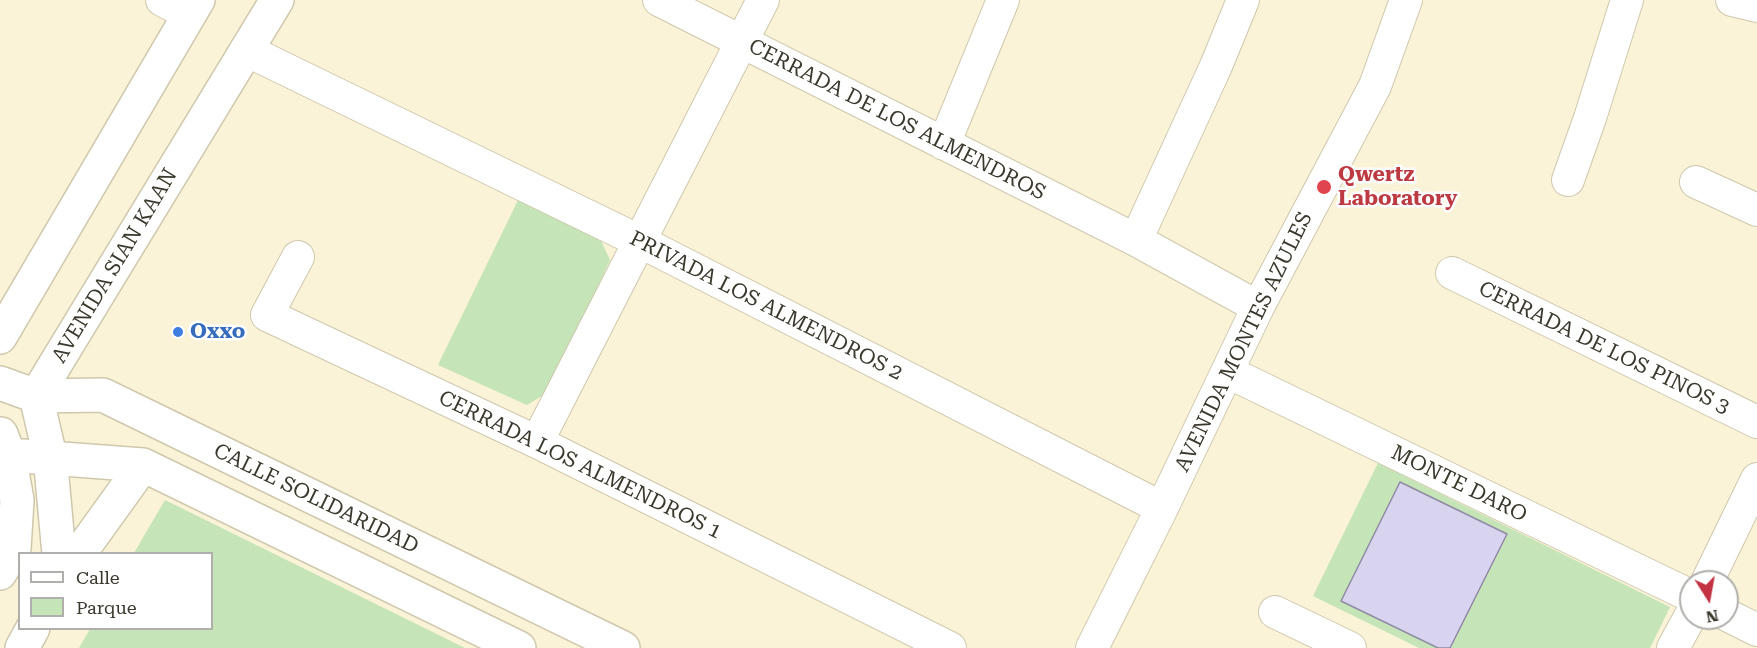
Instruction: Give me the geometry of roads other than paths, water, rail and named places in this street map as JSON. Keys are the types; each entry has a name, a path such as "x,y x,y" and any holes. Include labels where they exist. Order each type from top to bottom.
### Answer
{"main road":[{"name":"AVENIDA SIAN KAAN","path":"36,396 277,0"},
{"path":"0,337 183,5"},
{"name":"CALLE SOLIDARIDAD","path":"0,383 36,396 103,395 623,648"},
{"path":"36,396 50,456 58,552"},
{"path":"0,573 14,549 17,500 3,446 50,456 143,465 519,648"},
{"path":"80,552 143,465"},
{"path":"22,648 32,630"}],"street":[{"name":"CERRADA DE LOS ALMENDROS","path":"659,0 1136,240 1258,308"},
{"path":"537,442 763,0"},
{"path":"944,144 1003,0"},
{"path":"1136,240 1244,0"},
{"name":"AVENIDA MONTES AZULES","path":"1092,648 1258,308 1375,86 1406,0"},
{"path":"1568,180 1627,0"},
{"path":"1732,0 1757,6"},
{"name":"PRIVADA LOS ALMENDROS 2","path":"246,50 639,241 1162,508"},
{"path":"1696,182 1757,210"},
{"name":"CERRADA LOS ALMENDROS 1","path":"298,257 267,315 537,442 950,648"},
{"name":"CERRADA DE LOS PINOS 3","path":"1452,273 1757,422"},
{"name":"MONTE DARO","path":"1228,372 1679,590"},
{"path":"1713,570 1757,479"},
{"path":"1275,612 1350,648"},
{"path":"1739,621 1757,630"},
{"path":"1673,648 1683,630"}],"place":[{"name":"Qwertz Laboratory","path":"1324,187"},
{"name":"Oxxo","path":"178,332"}]}
